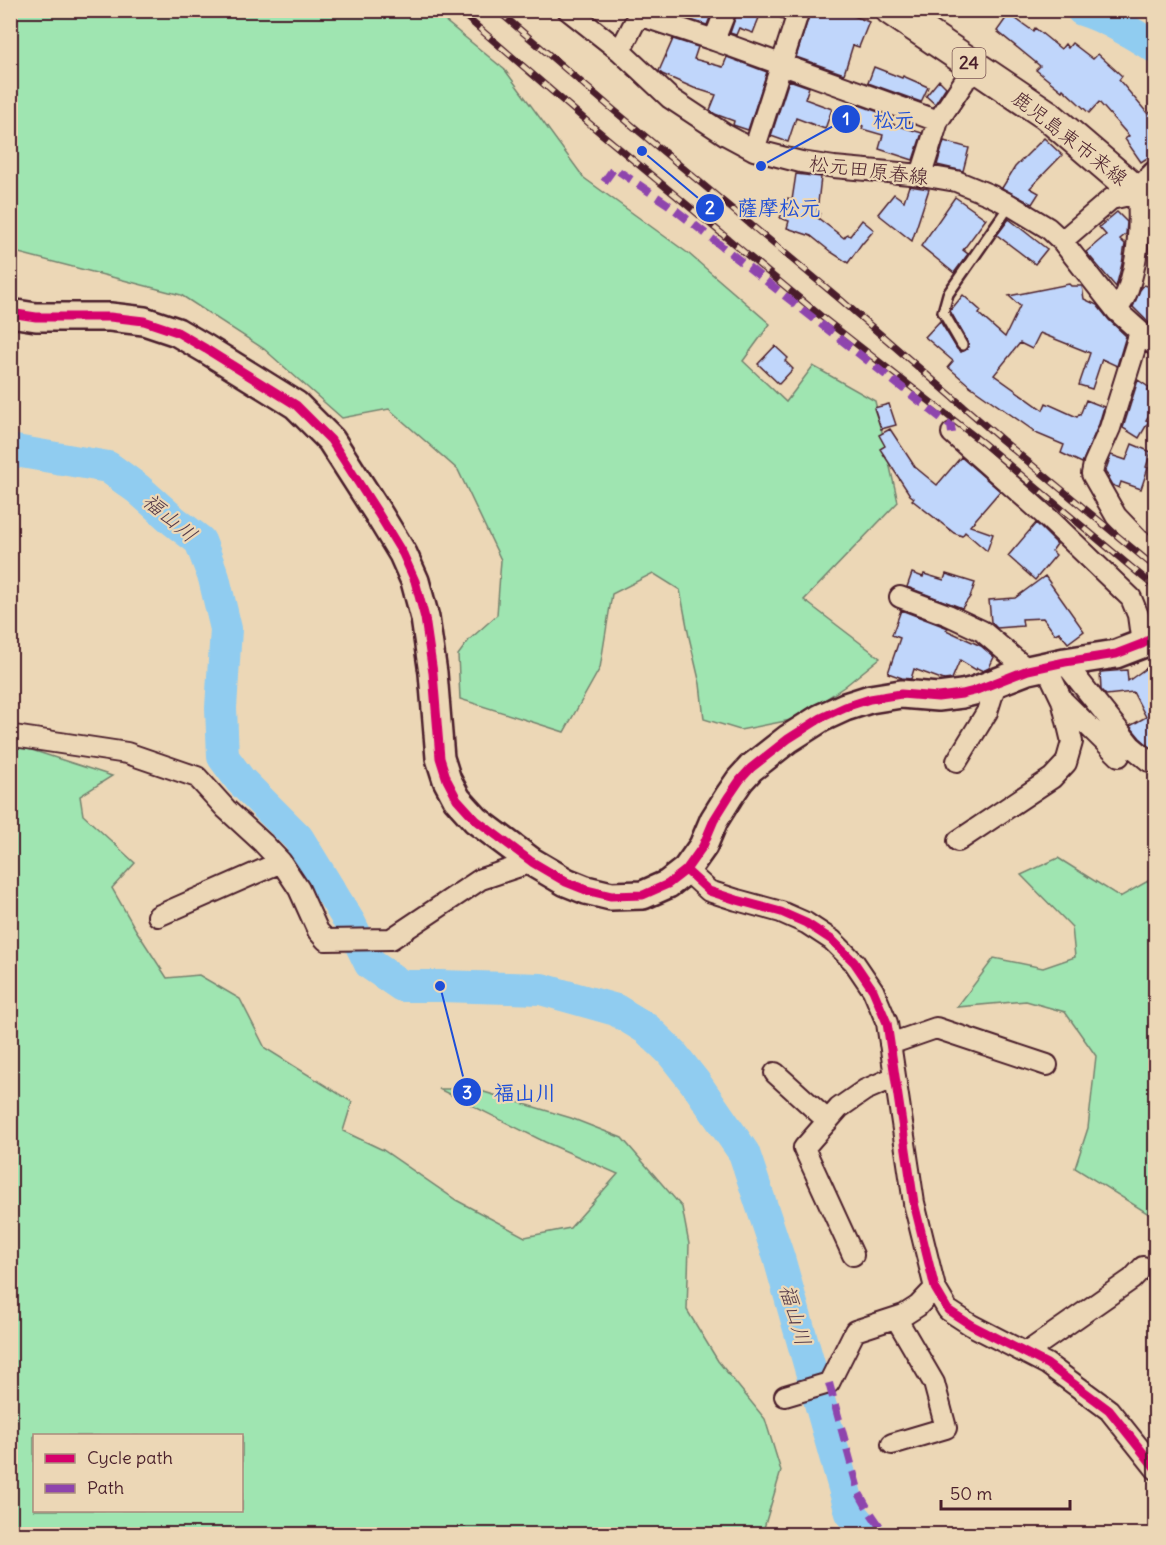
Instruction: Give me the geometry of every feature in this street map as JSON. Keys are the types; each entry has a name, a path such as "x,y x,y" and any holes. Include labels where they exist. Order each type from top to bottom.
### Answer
{"main road":[{"name":"鹿児島東市来線","path":"891,10 1047,115 1150,193"}],"street":[{"name":"松元田原春線","path":"567,10 620,51 670,98 726,135 754,150 812,164 921,175 956,181 1010,205 1048,228 1062,241 1117,311 1155,346"},
{"path":"714,40 726,10"},
{"path":"754,150 799,10"},
{"path":"620,51 640,13 938,121"},
{"path":"921,175 938,121 966,79 979,70"},
{"path":"1062,241 1111,199 1150,193"},
{"path":"1117,311 1128,290 1133,269 1139,217 1150,193"},
{"path":"10,313 36,317 111,317 144,321 177,332 296,405 331,440 403,554 415,581 425,618 433,673 440,758 447,780 457,799 477,820 532,861 566,882 585,890 611,896 643,895 668,884 686,870 704,846 714,820 740,780 751,768 788,739 844,706 901,694 938,697 962,694 1045,666 1116,654 1149,640 1131,598 1048,518 952,433"},
{"path":"1140,332 1110,428 1092,474 1116,516 1139,540 1155,550"},
{"path":"900,597 982,631 1045,666 1072,672 1131,746 1149,761"},
{"path":"958,841 1052,778 1066,763 1072,742 1062,700 1045,666"},
{"path":"957,760 987,712 996,683"},
{"path":"1062,700 1119,756"},
{"path":"10,734 127,753 197,777 226,809 281,862 299,889 318,931 327,940 391,939 481,879 532,861"},
{"path":"158,916 281,862"},
{"path":"686,870 709,891 780,912 806,923 832,940 854,962 873,990 887,1023 914,1203 935,1288 948,1310 971,1325 1047,1364 1109,1410 1155,1469"},
{"path":"890,1044 936,1028 1047,1065"},
{"path":"775,1073 828,1121"},
{"path":"853,1255 804,1148 839,1108 865,1090 895,1077"},
{"path":"1026,1353 1132,1279 1143,1267"},
{"path":"785,1396 829,1383 855,1331 904,1315 918,1306 935,1288"},
{"path":"892,1444 946,1428 934,1383 896,1318"}],"lane":[{"path":"962,345 944,312 948,294 1010,205"}],"green space":[{"path":"10,11 433,11 505,70 584,178 689,254 770,324 743,361 786,402 813,366 875,401 898,502 804,600 880,658 844,687 796,719 740,730 704,719 700,684 680,590 653,573 612,594 600,668 564,732 460,699 458,655 469,640 497,615 501,560 458,470 389,409 342,418 264,349 181,295 11,251"},
{"path":"10,743 112,776 80,796 83,815 135,863 112,888 167,978 199,975 240,999 265,1048 352,1102 343,1131 383,1150 456,1200 525,1237 570,1228 618,1174 545,1142 439,1089 474,1089 571,1118 622,1138 682,1207 689,1244 687,1310 718,1361 765,1419 781,1471 763,1534 11,1534"},
{"path":"1058,858 1120,897 1155,877 1155,1218 1075,1168 1088,1128 1096,1056 1065,1012 1026,1001 957,1007 994,958 1043,968 1075,957 1072,927 1021,875"}],"building":[{"path":"687,10 713,10 707,25 684,18"},
{"path":"738,10 762,10 753,33 739,28 736,35 730,33"},
{"path":"764,10 786,10 783,19"},
{"path":"811,10 839,10 869,22 859,47 853,45 844,74 796,57"},
{"path":"1009,14 1033,31 1035,28 1061,49 1065,44 1068,48 1072,43 1093,59 1098,54 1122,76 1119,80 1148,114 1155,108 1155,153 1141,162 1125,139 1129,136 1099,102 1089,113 1063,89 1062,91 1036,70 1040,66 997,31"},
{"path":"673,39 698,47 694,59 723,67 727,57 767,72 748,130 733,125 734,121 710,110 716,95 694,88 659,71"},
{"path":"874,67 928,87 921,102 868,83"},
{"path":"789,80 809,87 805,99 832,109 825,129 796,118 788,142 771,136"},
{"path":"939,80 946,87 935,104 926,96"},
{"path":"859,105 884,114 883,121 922,133 913,160 879,149 883,135 862,129 863,126 852,122"},
{"path":"1044,138 1062,155 1030,188 1039,193 1032,204 1002,188 1015,167"},
{"path":"944,141 969,148 963,171 937,165"},
{"path":"796,174 821,177 818,218 844,238 847,234 850,236 862,220 874,230 848,263 811,236 787,228 789,221 780,218 788,198 792,200"},
{"path":"909,186 929,189 912,241 878,214 894,194 904,201"},
{"path":"955,197 986,219 963,250 968,254 954,273 921,246"},
{"path":"1117,212 1127,222 1126,234 1120,239 1125,244 1116,287 1086,252 1106,235 1099,227"},
{"path":"1009,219 1047,249 1035,264 997,235"},
{"path":"1069,284 1082,286 1084,299 1097,305 1126,336 1117,366 1102,359 1092,389 1079,385 1090,353 1040,333 1032,349 1020,343 994,375 1043,410 1046,403 1077,417 1086,400 1104,407 1082,463 1061,453 1064,445 1033,432 970,386 948,367 953,361 925,337 940,321 957,349 961,352 967,349 968,342 950,311 963,295 981,311 979,314 1005,337 1020,306 1009,296"},
{"path":"1144,285 1155,288 1155,329 1133,307"},
{"path":"775,346 788,358 785,361 793,369 779,384 758,364"},
{"path":"1138,380 1150,388 1148,391 1155,395 1155,405 1139,438 1123,428"},
{"path":"889,404 896,425 881,429 874,408"},
{"path":"890,429 915,467 937,485 961,457 1000,491 970,526 993,534 987,551 965,532 962,536 954,533 912,500 914,498 880,449 885,446 879,435"},
{"path":"1132,444 1151,452 1141,489 1121,482 1119,488 1112,485 1105,472 1111,455 1126,460"},
{"path":"1036,523 1057,544 1052,551 1056,555 1035,580 1008,556"},
{"path":"912,573 944,580 946,574 975,583 970,597 962,608 907,587"},
{"path":"1045,576 1084,631 1068,643 1059,632 1055,634 1043,618 1022,619 1023,626 997,628 991,622 989,600 1015,598"},
{"path":"901,610 948,628 946,630 981,646 994,657 989,668 983,671 977,668 976,670 960,660 952,679 944,680 914,669 911,679 888,673 900,638 892,635"},
{"path":"1155,662 1155,751 1130,726 1146,717 1133,692 1106,695 1101,690 1100,672 1127,670 1128,681"}],"waterway":[{"path":"1082,10 1129,31 1156,48"},
{"name":"福山川","path":"10,450 108,467 200,541 214,578 226,629 221,708 223,757 240,780 298,838 350,923 370,964 402,986 541,989 616,1010 647,1029 671,1052 744,1153 779,1258 851,1513 869,1534"}],"railway":[{"path":"458,10 597,130 822,317 983,443 1156,588"},
{"path":"497,10 841,300 1002,440 1156,568"}],"marked path":[{"path":"604,182 614,168 669,205 951,426 952,433"},
{"path":"829,1383 859,1493 885,1534"}],"cycle path":[{"path":"10,313 36,317 110,317 144,321 177,332 296,405 331,440 403,554 415,581 425,618 433,673 440,758 447,780 457,799 476,820 532,862 566,882 586,890 611,896 643,895 668,884 686,870 703,846 714,820 729,796 751,768 788,739 821,718 845,707 870,699 901,694 938,697 962,694 1028,670 1116,654 1156,636"},
{"path":"686,870 709,891 781,912 806,923 832,940 854,962 873,990 887,1023 914,1203 935,1288 948,1310 971,1325 1047,1364 1109,1410 1156,1469"}],"place":[{"name":"薩摩松元","path":"642,151"},
{"name":"松元","path":"761,166"},
{"name":"福山川","path":"440,986"}]}
